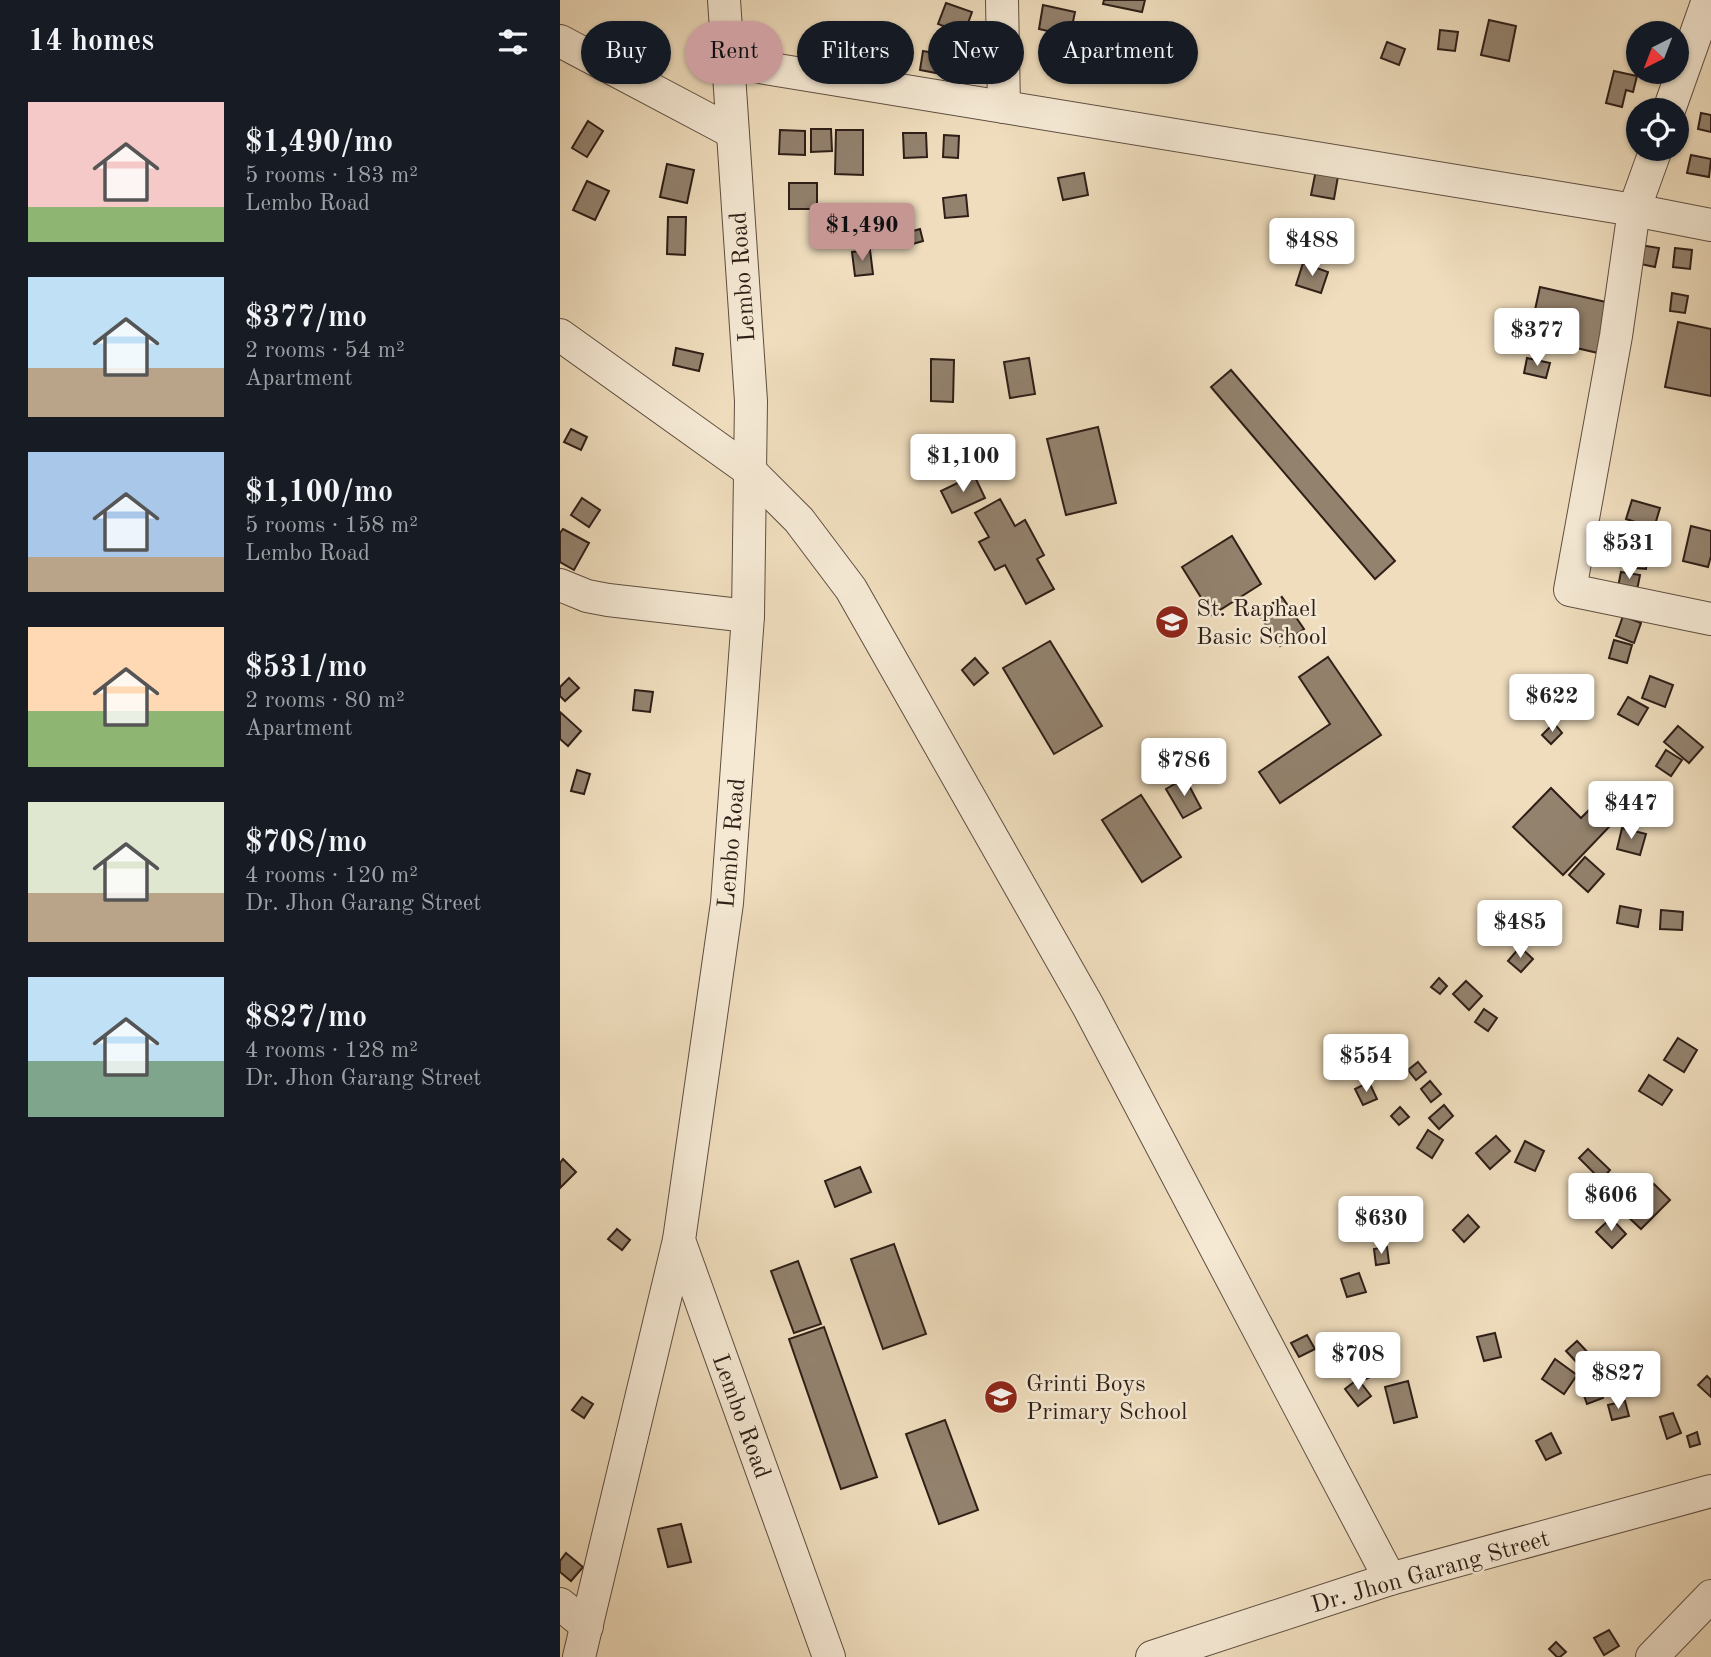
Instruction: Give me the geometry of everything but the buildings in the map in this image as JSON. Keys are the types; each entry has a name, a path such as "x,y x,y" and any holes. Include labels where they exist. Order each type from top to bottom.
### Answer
{"street":[{"name":"Lembo Road","path":"724,0 725,21"},
{"path":"1002,0 1004,107"},
{"path":"1673,98 1708,3"},
{"path":"560,41 732,132"},
{"path":"783,71 1634,209 1711,225"},
{"name":"Lembo Road","path":"729,84 751,401 748,615 727,903 679,1240 829,1657"},
{"path":"1652,161 1634,209 1616,336 1570,590 1711,619"},
{"path":"560,335 750,471 799,520 851,589 1088,1006 1390,1579"},
{"path":"560,584 587,596 608,600 748,615"},
{"path":"579,1657 679,1240"},
{"name":"Dr. Jhon Garang Street","path":"1163,1655 1390,1579 1711,1491"},
{"path":"1652,1657 1711,1596"},
{"path":"560,1604 587,1626"}],"place":[{"name":"St. Raphael Basic School","path":"1172,622"},
{"name":"Grinti Boys Primary School","path":"1001,1397"}]}
